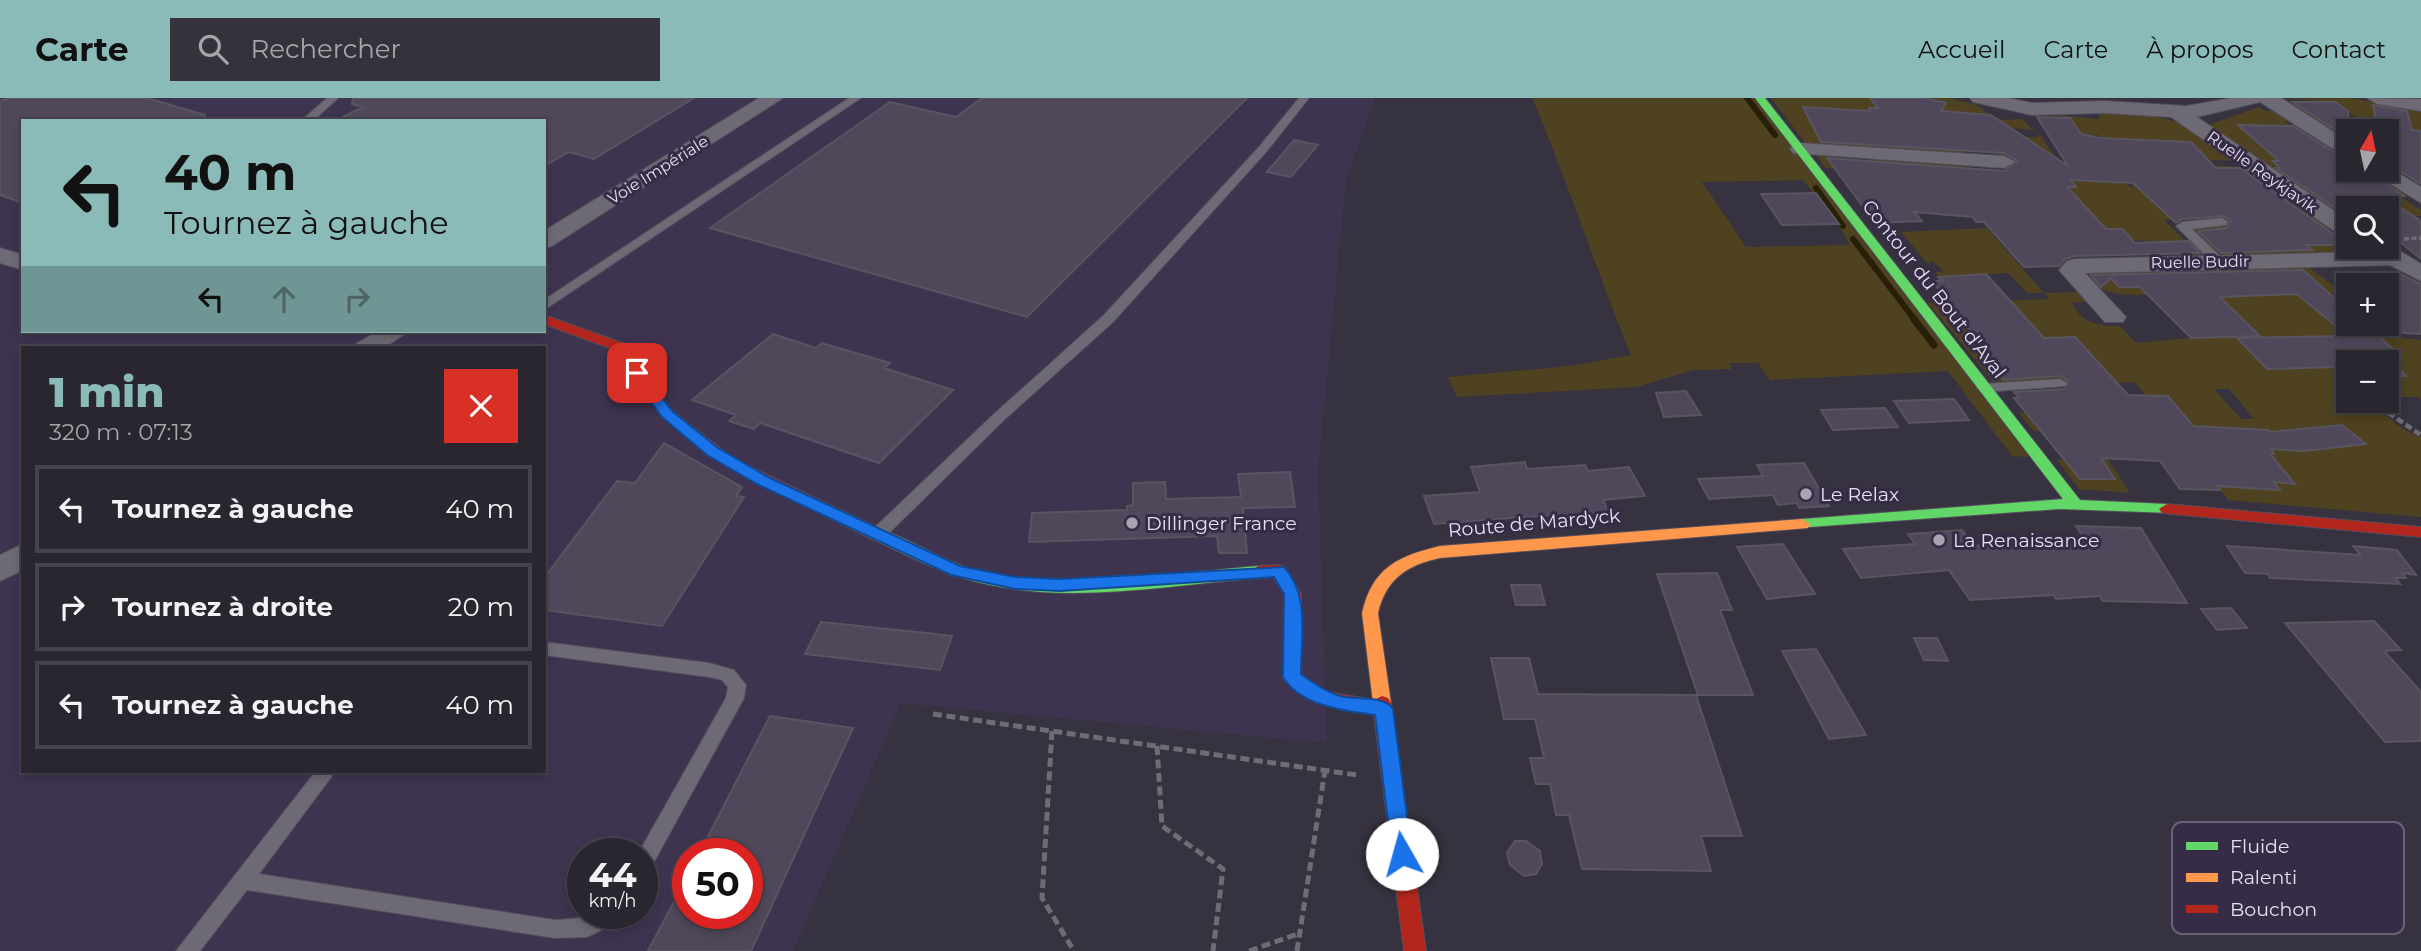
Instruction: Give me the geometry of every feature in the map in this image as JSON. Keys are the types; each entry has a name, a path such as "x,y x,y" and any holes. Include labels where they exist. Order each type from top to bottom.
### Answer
{"street":[{"name":"Voie Impériale","path":"546,240 773,98"},
{"name":"Contour du Bout d'Aval","path":"1760,98 2075,504"},
{"path":"1980,98 2032,109 2133,103 2177,112 2207,110 2253,98"},
{"path":"2267,98 2336,142"},
{"path":"2377,98 2421,105"},
{"name":"Ruelle Reykjavik","path":"2177,112 2336,222"},
{"path":"1800,149 2004,162"},
{"path":"2398,182 2421,196"},
{"path":"546,227 571,225"},
{"path":"0,255 21,262"},
{"name":"Ruelle Budir","path":"2114,317 2075,276 2072,268 2086,264 2336,255"},
{"path":"2396,259 2421,274"},
{"path":"546,320 620,347 667,414 712,451 762,480 957,570 1015,583 1085,584 1278,571 1288,582 1293,594 1292,677 1309,690 1338,703 1383,709"},
{"path":"370,346 392,333"},
{"name":"Route de Mardyck","path":"1415,951 1371,601 1387,572 1420,555 1855,518 2075,504 2215,512 2421,532"},
{"path":"0,551 21,539"},
{"path":"0,570 21,556"}],"lane":[{"path":"308,119 333,98"},
{"path":"546,305 856,98"},
{"path":"877,535 999,417 1108,319 1268,144 1304,98"},
{"path":"2218,261 2182,226 2222,222"},
{"path":"1984,388 2060,383"},
{"path":"546,648 709,670 728,675 737,685 735,698 657,838"},
{"path":"187,951 325,773"},
{"path":"242,880 555,929 567,929"}],"path":[{"path":"2389,413 2421,435"},
{"path":"933,714 1393,782"},
{"path":"1052,731 1042,898 1074,951"},
{"path":"1157,746 1162,826 1223,869 1213,951"},
{"path":"1298,950 1325,770"},
{"path":"1249,951 1300,933"}],"shaded area":[{"path":"0,98 1375,98 1346,180 1318,471 1327,743 901,703 793,951 0,951"},
{"path":"1532,98 1754,98 2029,457 2012,456 1948,371 1770,380 1758,363 1729,363 1732,369 1693,370 1636,387 1457,397 1448,377 1571,366 1631,355","holes":["1803,180 1838,224 1850,245 1746,247 1702,182"]},
{"path":"1771,98 1948,98 1974,104 1991,115 1944,115 1966,155 1807,145"},
{"path":"2351,98 2421,111 2421,138 2418,138 2421,141 2421,177 2399,172 2413,169 2399,160 2399,119 2358,119 2335,102 2285,99 2348,119 2336,119 2336,137 2308,119 2312,118 2276,99"},
{"path":"2259,107 2264,111 2281,111 2296,120 2284,121 2299,131 2314,132 2302,133 2336,157 2336,182 2351,182 2370,196 2336,196 2336,208 2327,208 2336,215 2331,213 2208,125"},
{"path":"2098,112 2150,115 2181,123 2236,161 2164,158 2167,163 2244,167 2307,213 2332,226 2323,227 2331,234 2308,235 2319,245 2336,245 2336,253 2225,255 2216,252 2193,229 2195,226 2228,226 2234,231 2243,231 2230,219 2164,220 2200,255 2192,255 2177,242 2127,240 2119,233 2124,232 2122,229 2110,232 2118,241 2112,237 2082,237 2055,218 2086,218 2092,224 2098,224 2085,209 2045,207 2049,211 2040,212 2062,231 2025,232 2001,204 1954,204 1942,190 1872,186 1868,170 1825,168 1816,154 1826,155 1830,163 1874,166 1871,159 1860,157 1963,163 1966,167 1921,165 1935,182 1942,182 1939,176 2015,180 2014,177 2040,178 2045,185 2075,187 2071,180 2121,182 2135,189 2122,171 2130,171 2127,166 2066,161 2042,124 2066,126 2071,139 2104,144 2098,135 2081,134 2070,118 2035,113 2100,119","holes":["2118,143 2141,143 2163,163 2134,162","2202,200 2215,212 2165,213 2153,201","2296,236 2311,250 2274,250 2260,237"]},
{"path":"1994,117 1999,120 2023,119 2030,128 2036,129 2058,161 2001,157 1989,138 2040,137 2036,130 2006,128"},
{"path":"2401,189 2410,194 2394,196 2385,190"},
{"path":"2399,196 2421,210 2421,216 2413,216 2399,207"},
{"path":"1987,228 2044,293 2027,293 2008,273 1940,278 1935,272 1944,271 1933,261 1928,264 1901,232"},
{"path":"2304,264 2336,287 2336,336 2383,336 2421,340 2421,400 2417,397 2399,397 2399,350 2336,350 2336,413 2383,413 2403,429 2421,437 2421,517 2228,500 2135,382 2001,391 1928,303 1948,302 1977,338 1972,302 2050,299 2044,293 2077,292 2088,301 2072,303 2080,315 2105,326 2120,326 2136,343 2191,338 2173,293 2112,293 2093,282 2088,272 2168,269 2192,297 2229,296 2201,269","holes":["2214,389 2229,389 2254,419 2241,419","2205,427 2251,429 2266,448"]},
{"path":"2037,412 2109,461 2130,493 2079,489 2057,460 2068,460 2080,479 2114,478 2046,432 2033,431 2019,413"}],"building":[{"path":"9,98 147,98 205,115 205,119 21,119 21,202 0,195 0,101"},
{"path":"353,98 694,98 594,159 569,152 546,165 546,119 339,119 363,107 352,104"},
{"path":"982,98 1247,98 1027,317 710,228 890,102 956,117"},
{"path":"1870,98 1925,98 1946,103 1941,111 1991,115 2068,166 2037,117 2070,118 2081,134 2100,138 2191,142 2216,168 2240,168 2336,236 2336,245 2307,245 2312,250 2221,253 2198,231 2226,228 2231,221 2223,216 2182,219 2176,223 2133,183 2071,180 2076,187 2067,187 2106,229 2122,229 2135,243 2188,241 2200,253 2075,256 2065,259 2059,266 2024,267 1984,222 1976,222 1973,217 1914,212 1922,221 1875,223 1827,158 2004,171 2017,161 2004,153 1821,142 1803,107 1870,111 1869,108 1878,108"},
{"path":"2292,102 2335,102 2348,111 2348,119 2336,119 2336,130"},
{"path":"2373,105 2407,111 2412,130 2421,131 2421,184 2399,170 2399,119 2376,119"},
{"path":"2238,125 2293,126 2336,153 2336,182 2384,182 2404,196 2336,196 2336,209 2276,168 2280,168 2273,161 2279,161"},
{"path":"1294,140 1318,145 1291,177 1267,172"},
{"path":"1816,193 1839,224 1782,225 1761,194"},
{"path":"2399,207 2421,221 2421,259 2399,241"},
{"path":"2303,270 2336,299 2336,326 2297,294 2220,297 2260,336 2191,338 2140,287 2119,287 2111,278 2101,287 2091,275"},
{"path":"2399,273 2421,284 2421,334 2399,333"},
{"path":"1986,274 2044,338 2075,337 2128,395 2168,396 2193,426 2271,432 2342,425 2366,444 2305,451 2271,449 2274,454 2271,455 2295,484 2274,482 2280,490 2217,486 2220,490 2180,489 2160,461 2101,458 2115,479 2080,479 2014,398 2019,398 2014,392 2065,389 2068,381 2060,376 2004,380 1983,356 1990,356 1932,281 1942,281 1938,277"},
{"path":"773,334 816,348 822,343 890,363 884,368 953,390 879,463 760,423 754,429 729,421 736,415 692,400"},
{"path":"2378,336 2394,350 2336,350 2336,367 2267,369 2237,338"},
{"path":"1686,391 1701,415 1664,417 1656,393"},
{"path":"1954,399 1969,420 1909,423 1894,401"},
{"path":"1885,408 1898,427 1833,430 1821,410"},
{"path":"664,443 742,487 736,496 744,497 662,626 546,610 546,575 617,481 635,483"},
{"path":"1525,462 1527,469 1585,465 1588,471 1629,467 1645,496 1603,500 1610,515 1554,520 1552,515 1434,524 1424,496 1480,492 1471,467"},
{"path":"1804,463 1829,506 1799,508 1797,503 1778,505 1773,495 1709,499 1698,479 1763,476 1757,465"},
{"name":"Dillinger France","path":"1290,472 1295,507 1243,508 1247,553 1219,553 1217,536 1029,542 1032,513 1127,510 1127,506 1133,505 1133,483 1165,482 1166,499 1241,497 1238,474"},
{"path":"2076,526 2141,528 2187,603 2103,601 2099,596 2056,599 2053,595 1970,600 1949,570 1861,578 1843,549 1915,544 1908,534 1962,530 1973,546 2083,537"},
{"path":"1783,544 1815,594 1767,599 1737,547"},
{"path":"2227,546 2361,555 2353,546 2397,550 2416,575 2402,573 2406,578 2395,578 2400,584 2270,578 2268,574 2245,573"},
{"path":"1717,573 1732,610 1720,610 1753,695 1698,695 1657,574"},
{"path":"1511,585 1540,585 1545,605 1516,605"},
{"path":"2231,608 2247,628 2217,630 2201,609"},
{"path":"2374,621 2401,650 2384,651 2421,692 2421,741 2385,742 2285,623"},
{"path":"821,622 952,636 940,670 805,654"},
{"path":"1914,638 1937,638 1948,661 1924,660"},
{"path":"1816,649 1866,735 1829,739 1782,651"},
{"path":"1491,658 1529,658 1538,694 1696,695 1742,836 1701,836 1711,871 1582,869 1569,815 1556,815 1550,784 1536,784 1530,758 1544,758 1535,719 1504,719"},
{"path":"770,716 853,728 763,925 763,838 707,838"},
{"path":"1515,841 1526,841 1540,851 1542,864 1536,874 1524,876 1510,865 1507,853"},
{"path":"672,905 672,929 761,929 751,951 648,951"}],"waterway":[{"path":"1747,98 1775,135"},
{"path":"1816,188 1843,226"},
{"path":"1853,239 1915,320"},
{"path":"1913,318 1934,345"}],"traffic: fast":[{"path":"1760,98 2075,504"},
{"path":"1802,524 2060,504 2167,509"},
{"path":"868,530 955,570 987,579 1024,584 1146,582 1258,572"}],"traffic: slow":[{"path":"1382,703 1370,613 1378,588 1393,570 1403,564 1440,552 1802,524"}],"traffic: jam":[{"path":"546,320 620,347 667,414 729,462 868,530"},
{"path":"2167,509 2421,532"},
{"path":"1258,572 1278,571 1293,594 1292,677 1322,698 1383,709"},
{"path":"1382,703 1415,951"}],"place":[{"name":"Le Relax","path":"1806,494"},
{"name":"Dillinger France","path":"1132,523"},
{"name":"La Renaissance","path":"1939,540"}],"route":[{"path":"637,373 667,414 712,451 762,480 957,570 994,580 1037,585 1270,569 1278,571 1285,577 1293,594 1290,668 1292,677 1309,690 1338,703 1383,709 1402,854"}]}
